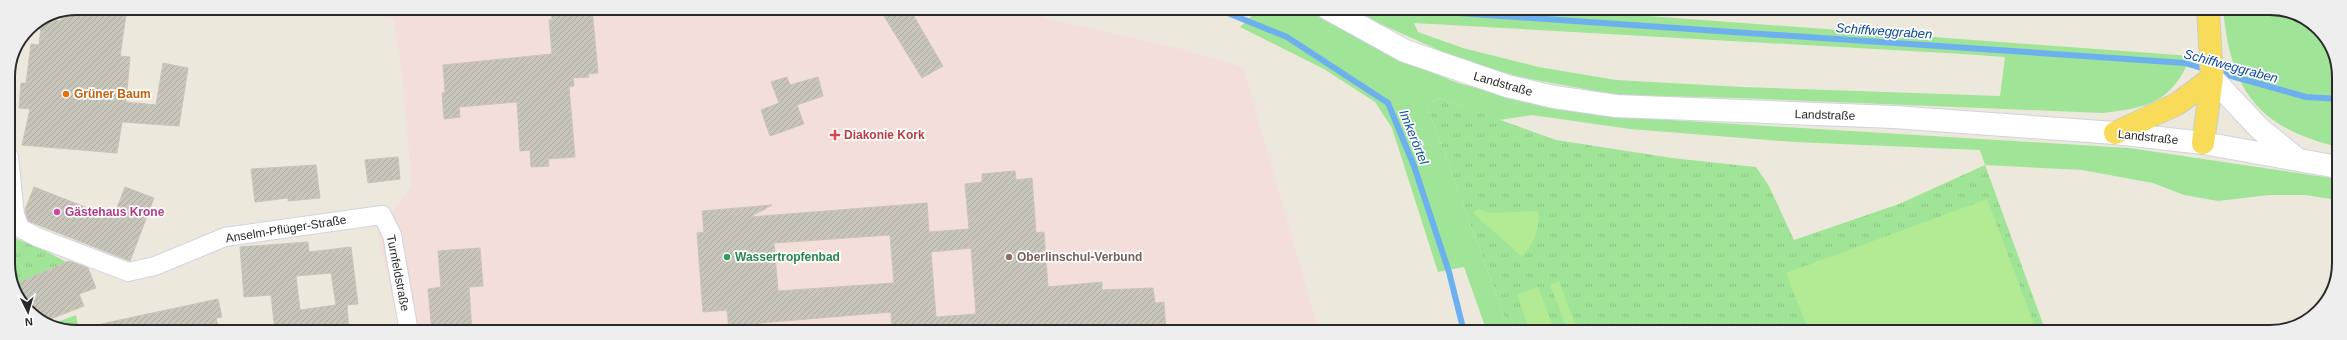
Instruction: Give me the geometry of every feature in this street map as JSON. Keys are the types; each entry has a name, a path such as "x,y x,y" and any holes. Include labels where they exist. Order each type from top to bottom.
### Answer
{"highway":[{"path":"2203,143 2212,78 2208,15"},
{"path":"2115,133 2177,104 2212,78"}],"main road":[{"name":"Landstraße","path":"1341,15 1405,51 1508,86 1554,97 1616,106 1894,117 2115,133 2203,143 2332,166"},
{"path":"2212,78 2258,128 2298,160"}],"street":[{"name":"Anselm-Pflüger-Straße","path":"15,206 17,221 20,228 37,237 128,272 155,266 225,237 382,215"},
{"name":"Turnfeldstraße","path":"382,215 392,235 408,325"}],"shaded area":[{"name":"Diakonie Kork","path":"374,15 1040,15 1045,18 1177,48 1243,67 1317,325 398,325 377,231 412,187 403,83 394,19"}],"green space":[{"path":"1253,15 1323,15 1345,30 1401,60 1458,83 1541,106 1638,118 2129,148 2332,178 2332,199 2305,195 2269,195 2218,201 2184,195 2153,183 2082,170 1985,165 1980,150 1794,142 1630,129 1532,115 1499,120 1439,98 1427,106 1507,325 1485,325 1464,267 1438,272 1392,128 1375,102 1324,69 1240,27"},
{"path":"1366,15 1635,15 2191,56 2176,84 2157,100 2146,105 2102,113 1737,98 1617,95 1530,79 1472,65 1376,22","holes":["1414,23 2005,57 2000,96 1742,87 1616,80 1539,67 1463,48 1418,32"]},
{"path":"2224,15 2270,15 2286,17 2304,25 2314,33 2326,50 2331,65 2332,145 2310,139 2287,129 2268,116 2253,101 2242,83 2233,62 2227,38"},
{"path":"1439,98 1556,140 1672,158 1756,167 1769,186 1794,240 1899,204 1985,165 2043,325 1507,325 1427,106"},
{"path":"1987,199 2034,325 1806,325 1786,273"},
{"path":"1478,209 1489,213 1538,211 1536,234 1524,255 1521,256 1475,215 1473,212"},
{"path":"15,238 46,251 66,262 19,283 15,263"},
{"path":"1559,281 1575,325 1565,325 1550,285"},
{"path":"1538,287 1552,325 1528,325 1517,295"},
{"path":"76,315 78,325 61,323 58,322"}],"building":[{"path":"126,15 120,56 130,57 126,102 156,105 163,63 188,68 179,126 122,122 117,153 22,145 30,109 19,108 21,83 26,83 31,44 39,45 41,26 43,25 53,20 61,21 61,17 65,16"},
{"path":"552,15 593,15 598,73 588,74 589,77 573,78 574,86 569,87 575,157 548,159 549,166 531,167 530,150 520,151 517,102 459,107 460,117 444,119 442,93 445,92 443,65 552,54 549,20 552,20"},
{"path":"883,15 913,15 943,66 922,78"},
{"path":"787,77 790,85 818,77 823,96 797,105 804,124 770,136 761,110 779,103 771,82"},
{"path":"398,157 400,179 368,183 365,160"},
{"path":"316,165 320,198 288,201 288,198 255,202 251,169"},
{"name":"Oberlinschul-Verbund","path":"1015,171 1016,180 1032,178 1036,233 1044,232 1048,287 1102,282 1102,290 1153,288 1155,303 1164,302 1166,325 892,325 891,312 760,323 760,325 728,325 727,310 703,312 697,233 704,232 702,211 772,205 750,217 927,203 929,232 969,229 965,184 982,182 982,174","holes":["890,235 894,283 778,291 774,243","971,248 976,314 936,317 931,252"]},
{"path":"34,187 113,218 125,187 154,198 130,261 28,221 25,210"},
{"path":"308,242 309,252 351,247 358,304 347,305 348,325 274,325 271,295 244,297 240,247","holes":["331,273 336,305 300,310 296,276"]},
{"path":"480,248 483,286 469,287 472,325 431,325 428,289 441,287 438,251"},
{"path":"69,261 88,268 96,288 79,294 84,306 50,319 48,318 48,292 22,292 19,283"},
{"path":"218,299 222,317 216,318 218,325 101,324"}],"waterway":[{"name":"Imkerörtel","path":"1233,15 1287,37 1388,103 1414,166 1449,272 1462,325"},
{"name":"Schiffweggraben","path":"1487,15 2185,63 2208,70"},
{"name":"Schiffweggraben","path":"2217,72 2306,97 2332,99"}],"place":[{"name":"Grüner Baum","path":"66,94"},
{"name":"Diakonie Kork","path":"835,135"},
{"name":"Gästehaus Krone","path":"57,212"},
{"name":"Wassertropfenbad","path":"727,257"},
{"name":"Oberlinschul-Verbund","path":"1009,257"}]}
